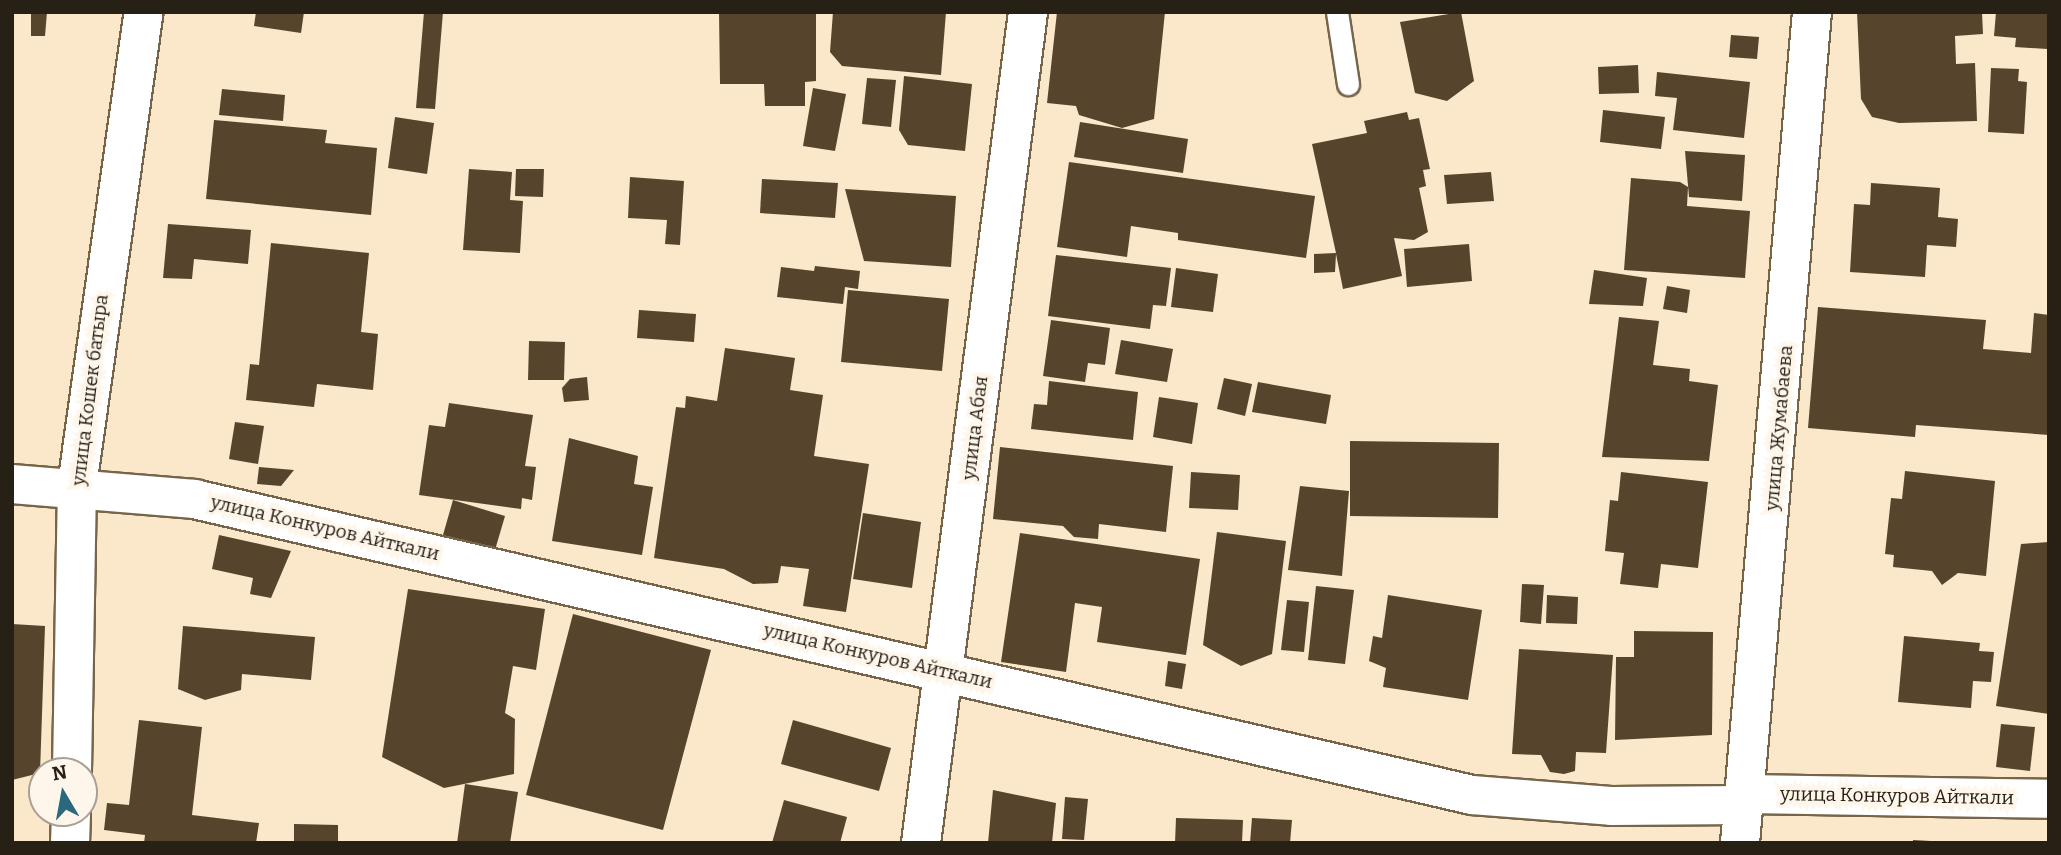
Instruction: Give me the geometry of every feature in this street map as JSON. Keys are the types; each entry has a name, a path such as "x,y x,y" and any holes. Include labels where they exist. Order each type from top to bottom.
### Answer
{"street":[{"name":"улица Кошек батыра","path":"72,757 77,486 144,12"},
{"name":"улица Абая","path":"920,843 1028,12"},
{"name":"улица Жумабаева","path":"1740,843 1812,12"},
{"name":"улица Конкуров Айткали","path":"12,484 77,486 194,499 1472,795 1611,806 1745,799 2049,799"}],"lane":[{"path":"1337,12 1348,83"}],"building":[{"path":"31,12 47,12 45,36 31,36"},
{"path":"256,12 304,12 301,33 254,26"},
{"path":"424,12 443,12 435,109 416,108"},
{"path":"719,12 816,12 816,81 805,82 805,106 765,106 764,84 720,84"},
{"path":"833,12 946,12 941,75 842,66 830,52"},
{"path":"1057,12 1165,12 1154,119 1122,128 1079,115 1076,106 1047,103"},
{"path":"1461,12 1474,81 1447,101 1415,93 1400,22"},
{"path":"1857,12 1982,12 1983,34 1955,36 1956,64 1975,63 1977,121 1899,123 1872,117 1861,99"},
{"path":"1996,12 2049,12 2047,49 2015,47 2016,38 1994,36"},
{"path":"1731,35 1759,37 1757,59 1729,57"},
{"path":"1638,65 1639,93 1599,94 1598,67"},
{"path":"1991,68 2019,69 2018,81 2027,82 2024,134 1988,132"},
{"path":"1657,72 1750,82 1744,138 1673,130 1677,98 1655,96"},
{"path":"904,76 972,84 965,151 908,145 899,130"},
{"path":"867,78 896,80 891,127 862,124"},
{"path":"813,88 846,94 835,151 803,146"},
{"path":"222,89 285,95 283,121 219,115"},
{"path":"1603,110 1665,117 1661,149 1600,142"},
{"path":"1407,112 1409,120 1419,118 1430,169 1423,170 1426,186 1419,188 1428,232 1414,240 1394,238 1402,276 1343,289 1336,254 1335,272 1314,273 1314,254 1336,253 1312,144 1367,133 1364,121"},
{"path":"395,117 434,123 427,174 388,168"},
{"path":"214,120 327,130 325,143 377,148 371,215 206,199"},
{"path":"1080,122 1188,139 1183,173 1074,157"},
{"path":"1685,151 1745,155 1742,201 1689,197"},
{"path":"1069,162 1315,196 1306,258 1178,240 1178,233 1131,226 1127,257 1057,247"},
{"path":"469,169 512,172 510,200 523,201 520,253 463,250"},
{"path":"516,169 544,169 543,197 515,196"},
{"path":"1491,172 1494,201 1447,204 1444,175"},
{"path":"630,177 684,181 680,245 665,244 667,220 628,218"},
{"path":"1631,178 1680,182 1688,187 1687,206 1750,211 1745,278 1624,270"},
{"path":"762,179 838,183 835,218 760,213"},
{"path":"1871,183 1940,188 1938,217 1958,219 1956,247 1927,245 1925,277 1850,272 1854,204 1870,205"},
{"path":"845,189 956,196 951,267 864,261"},
{"path":"168,224 251,230 248,264 194,259 192,279 163,278"},
{"path":"271,243 369,253 361,332 378,334 373,390 317,384 314,407 246,400 250,364 259,365"},
{"path":"1469,244 1472,281 1407,287 1404,249"},
{"path":"1056,255 1171,268 1166,306 1153,305 1150,329 1048,316"},
{"path":"815,266 860,271 858,289 845,287 843,304 777,297 781,267 814,271"},
{"path":"1176,268 1218,274 1213,312 1171,307"},
{"path":"1594,270 1647,278 1643,306 1589,304"},
{"path":"1667,286 1690,290 1687,313 1663,309"},
{"path":"848,290 949,299 942,371 841,362"},
{"path":"1818,307 1986,320 1983,349 2031,353 2034,313 2049,315 2049,435 1916,425 1915,437 1808,428"},
{"path":"639,310 696,314 694,342 637,338"},
{"path":"1619,317 1659,321 1653,365 1690,369 1689,381 1718,385 1709,461 1602,457"},
{"path":"1051,320 1110,328 1105,365 1088,363 1085,382 1043,376"},
{"path":"1121,340 1173,349 1167,382 1115,374"},
{"path":"529,341 565,342 564,380 528,380"},
{"path":"725,348 795,358 790,390 823,395 814,456 869,464 846,612 803,606 809,569 781,566 778,583 753,584 724,569 654,558 676,407 685,408 686,396 717,401"},
{"path":"587,377 589,400 564,402 562,388 570,379"},
{"path":"1224,378 1252,384 1245,416 1217,409"},
{"path":"1049,381 1138,392 1133,440 1031,429 1034,404 1047,405"},
{"path":"1258,382 1331,395 1326,424 1252,412"},
{"path":"1159,397 1198,403 1192,444 1153,437"},
{"path":"449,403 533,415 525,466 536,467 532,500 522,498 521,509 419,495 429,425 445,427"},
{"path":"235,422 264,426 258,464 229,459"},
{"path":"569,438 638,456 634,484 653,487 642,555 552,541"},
{"path":"1350,441 1499,443 1498,518 1350,516"},
{"path":"1000,447 1173,466 1166,532 1099,524 1098,539 1074,537 1063,526 993,519"},
{"path":"259,467 294,470 281,486 257,484"},
{"path":"1905,471 1995,481 1986,576 1958,573 1942,585 1932,571 1893,567 1894,555 1885,554 1891,498 1902,499"},
{"path":"1191,472 1240,475 1238,510 1189,508"},
{"path":"1621,472 1708,482 1698,568 1661,564 1658,588 1620,584 1624,553 1605,551 1610,500 1618,501"},
{"path":"1300,486 1349,491 1342,576 1288,570"},
{"path":"453,500 505,516 495,550 443,535"},
{"path":"863,513 921,522 912,588 853,579"},
{"path":"1217,532 1286,541 1272,654 1241,666 1203,645"},
{"path":"1020,533 1200,559 1186,655 1097,642 1102,607 1075,603 1066,672 1001,662"},
{"path":"219,535 291,551 271,598 250,594 253,578 212,569"},
{"path":"2049,542 2049,714 1996,706 2021,544"},
{"path":"1522,584 1544,585 1541,624 1520,622"},
{"path":"1316,586 1354,590 1345,664 1308,660"},
{"path":"408,589 545,609 536,670 513,666 505,713 515,719 514,774 444,788 382,757"},
{"path":"1388,595 1482,610 1468,700 1383,687 1386,668 1369,661 1373,636 1382,638"},
{"path":"1547,595 1578,597 1577,624 1546,623"},
{"path":"1287,600 1309,602 1304,652 1281,650"},
{"path":"573,614 711,650 663,830 526,795"},
{"path":"12,624 45,626 41,757 28,757 28,776 12,780"},
{"path":"183,626 315,637 311,680 242,674 241,690 205,700 178,689"},
{"path":"1634,631 1713,632 1712,735 1615,740 1616,657 1634,657"},
{"path":"1904,636 1980,643 1979,651 1994,652 1991,682 1973,681 1971,708 1898,702"},
{"path":"1519,649 1613,655 1606,753 1576,752 1575,771 1564,774 1550,772 1541,755 1512,754"},
{"path":"1168,661 1186,664 1182,689 1165,686"},
{"path":"139,720 202,727 192,815 259,823 256,843 144,843 145,835 104,830 107,803 129,805"},
{"path":"793,720 891,748 879,791 781,764"},
{"path":"2001,724 2035,727 2030,771 1996,767"},
{"path":"465,784 518,792 510,843 457,843"},
{"path":"993,790 1056,803 1052,843 988,843"},
{"path":"1065,797 1088,799 1084,840 1062,839"},
{"path":"784,800 847,817 840,843 772,843"},
{"path":"1176,818 1243,820 1242,843 1175,843"},
{"path":"1252,818 1292,820 1290,843 1250,843"},
{"path":"294,824 338,825 338,843 294,843"},
{"path":"1913,840 1931,841 1931,843 1913,843"}]}
